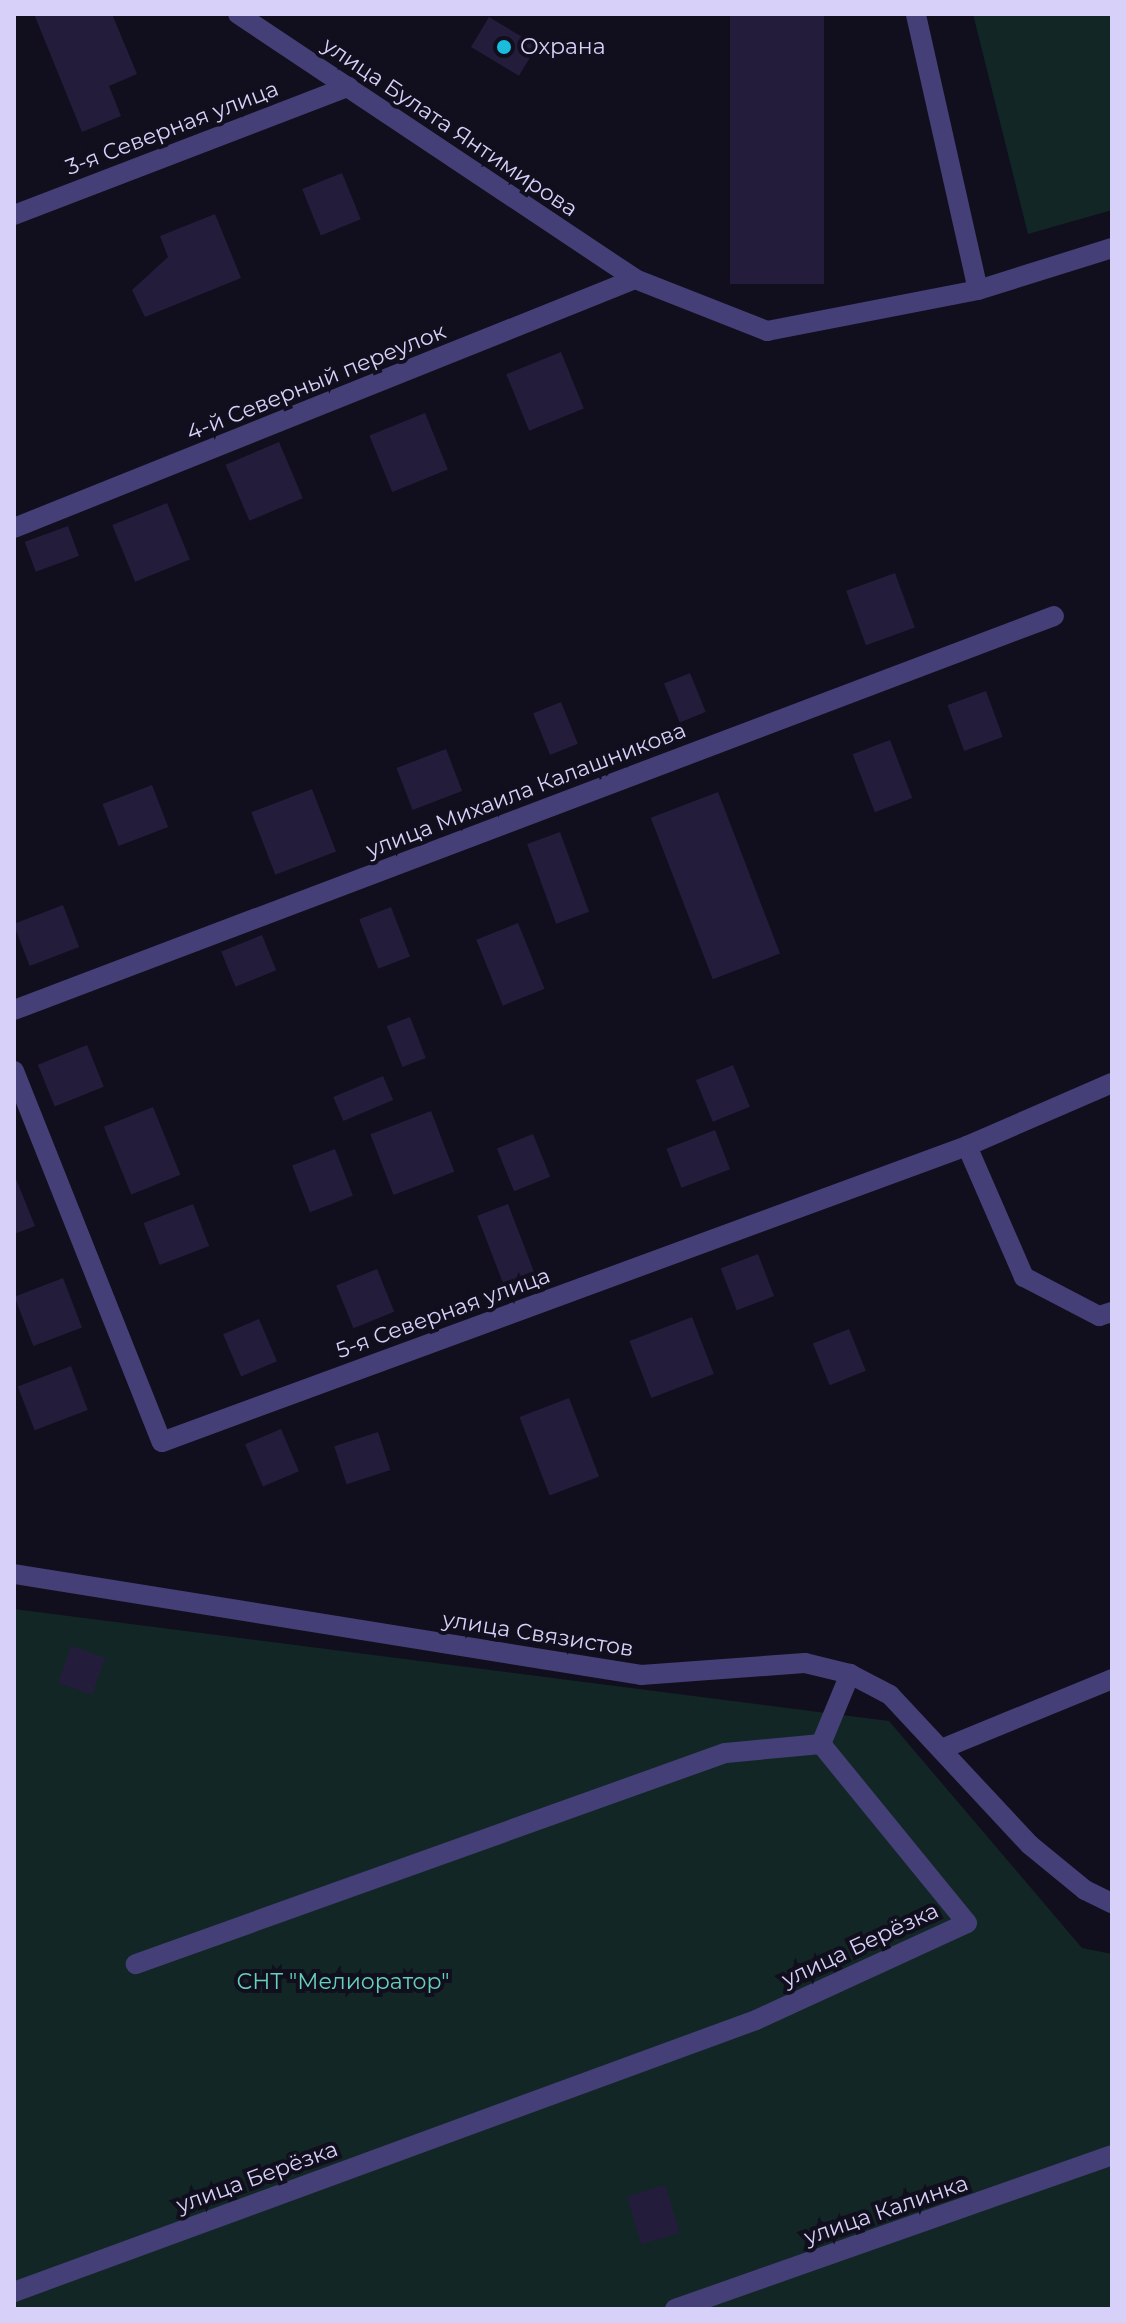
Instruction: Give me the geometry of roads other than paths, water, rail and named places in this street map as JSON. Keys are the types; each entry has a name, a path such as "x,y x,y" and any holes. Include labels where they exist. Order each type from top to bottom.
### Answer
{"street":[{"name":"улица Булата Янтимирова","path":"238,14 635,279 767,331 978,290 1112,248"},
{"path":"916,14 978,290"},
{"name":"3-я Северная улица","path":"14,215 348,87"},
{"name":"4-й Северный переулок","path":"14,528 635,279"},
{"name":"улица Михаила Калашникова","path":"14,1010 1054,616"},
{"name":"5-я Северная улица","path":"14,1071 162,1442 967,1146 1112,1083"},
{"path":"967,1146 1024,1277 1099,1316 1112,1312"},
{"name":"улица Связистов","path":"14,1574 641,1675 805,1663 850,1674 890,1695 944,1748 1030,1845 1085,1890 1112,1903"},
{"path":"136,1964 725,1753 821,1744 850,1674"},
{"path":"944,1748 1112,1679"},
{"name":"улица Берёзка","path":"14,2292 756,2020 967,1923 821,1744"},
{"name":"улица Калинка","path":"675,2309 1112,2155"}],"place":[{"name":"Охрана","path":"504,47"}],"park label":[{"name":"СНТ \"Мелиоратор\"","path":"343,1982"}]}
